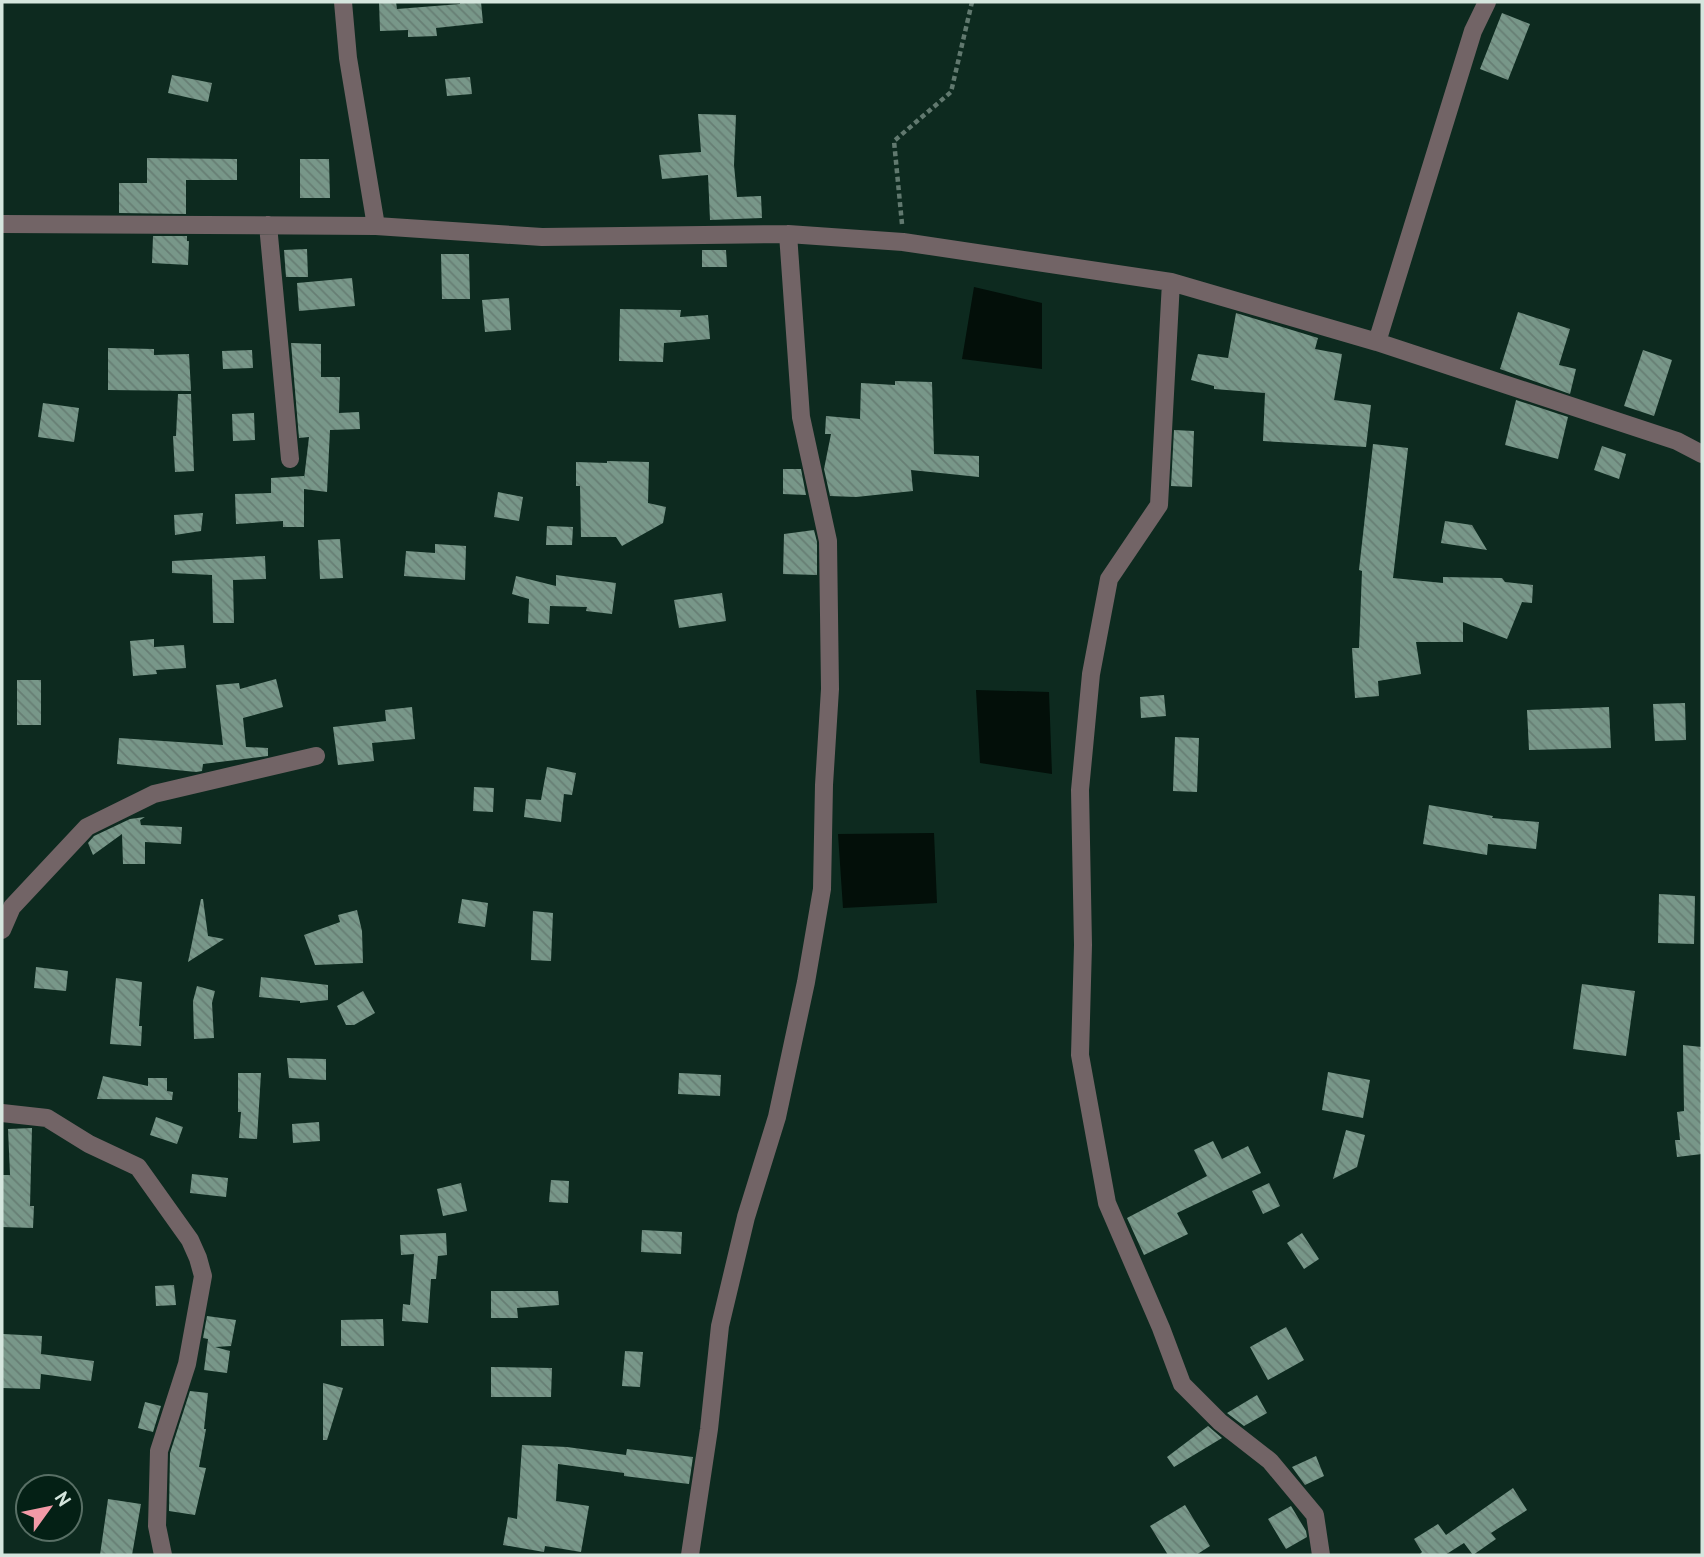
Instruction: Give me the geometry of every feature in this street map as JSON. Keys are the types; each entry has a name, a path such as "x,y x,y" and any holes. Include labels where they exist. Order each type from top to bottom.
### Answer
{"street":[{"path":"343,2 348,58 376,226"},
{"path":"1377,342 1473,31 1487,2"},
{"path":"2,224 376,226 542,237 788,234 904,243 1171,282 1377,342 1677,441 1702,454"},
{"path":"268,225 290,459"},
{"path":"690,1555 709,1429 720,1326 746,1217 777,1117 806,982 822,889 824,785 830,689 828,541 801,417 788,234"},
{"path":"1171,282 1158,505 1109,579 1091,674 1080,790 1083,945 1080,1055 1107,1203 1182,1384 1220,1422 1270,1461 1315,1515 1321,1555"},
{"path":"2,930 12,907 87,827 154,794 316,756"},
{"path":"2,1113 47,1118 89,1144 138,1167 190,1240 198,1258 203,1276 187,1364 159,1451 157,1526 163,1555"}],"path":[{"path":"904,243 894,141 951,92 972,2"}],"shaded area":[{"path":"974,287 1042,303 1042,369 962,359"},
{"path":"976,690 1049,692 1052,774 980,763"},
{"path":"934,833 937,903 843,908 838,834"}],"building":[{"path":"379,2 396,2 397,9 481,2 483,23 436,28 437,36 408,37 408,30 380,31"},
{"path":"1502,13 1530,24 1508,80 1480,69"},
{"path":"172,75 212,83 208,102 168,93"},
{"path":"470,77 472,94 447,96 445,79"},
{"path":"698,114 736,115 734,165 737,197 761,196 762,218 710,220 708,175 662,179 659,155 701,152"},
{"path":"147,158 237,159 237,180 186,180 186,214 119,213 119,183 147,183"},
{"path":"300,159 329,159 330,198 300,198"},
{"path":"153,236 187,236 188,265 152,263"},
{"path":"307,249 308,277 286,277 284,250"},
{"path":"702,250 726,250 727,267 702,267"},
{"path":"441,254 469,254 470,299 442,299"},
{"path":"352,278 355,306 299,311 297,283"},
{"path":"509,298 511,330 485,332 482,300"},
{"path":"620,309 681,310 680,317 708,315 710,339 664,343 663,362 619,361"},
{"path":"1518,312 1570,329 1559,365 1576,369 1570,394 1500,369"},
{"path":"1236,313 1318,338 1315,349 1342,354 1334,400 1371,405 1366,447 1263,441 1265,393 1214,389 1214,386 1191,380 1198,354 1228,358"},
{"path":"291,343 321,344 321,377 340,377 339,413 359,412 360,429 330,430 327,492 304,489 304,527 283,527 283,521 236,524 235,494 271,493 271,478 304,476 304,479 309,437 299,438"},
{"path":"108,348 154,349 154,355 189,354 191,391 108,390"},
{"path":"252,350 253,368 223,369 222,351"},
{"path":"1643,350 1672,360 1654,416 1624,406"},
{"path":"895,381 932,382 934,454 979,456 979,477 911,470 913,491 856,497 830,496 824,469 831,434 825,434 826,416 860,419 861,383 895,385"},
{"path":"178,394 191,394 194,471 175,472 173,436 176,436"},
{"path":"1516,400 1568,417 1558,459 1505,445"},
{"path":"43,403 79,408 74,442 38,437"},
{"path":"254,413 255,440 233,441 232,414"},
{"path":"1174,430 1194,431 1192,487 1171,486"},
{"path":"1373,444 1408,448 1393,578 1443,583 1443,577 1502,578 1505,582 1533,585 1532,603 1522,602 1507,639 1463,622 1463,642 1416,642 1421,674 1378,681 1379,696 1355,698 1352,648 1359,648 1362,571 1359,570"},
{"path":"1602,446 1626,454 1619,479 1594,470"},
{"path":"576,462 649,462 648,503 666,507 663,523 622,546 616,537 581,537 580,486 576,486"},
{"path":"783,469 801,469 806,495 783,494"},
{"path":"498,492 523,497 519,521 494,517"},
{"path":"203,513 201,531 175,535 174,515"},
{"path":"1445,521 1472,525 1487,550 1441,543"},
{"path":"547,526 573,527 572,545 546,545"},
{"path":"814,530 817,542 817,575 783,574 784,534"},
{"path":"340,539 343,578 320,579 318,540"},
{"path":"435,544 466,546 465,580 404,576 406,551 435,553"},
{"path":"265,556 266,579 233,580 234,623 213,623 212,575 172,573 172,561"},
{"path":"556,575 616,583 612,614 586,611 587,607 550,606 549,624 528,623 529,599 512,594 516,576 556,586"},
{"path":"722,593 726,621 679,628 674,600"},
{"path":"154,639 154,647 184,645 186,668 156,670 157,674 133,676 130,641"},
{"path":"276,679 283,707 243,718 246,747 268,748 268,756 203,764 202,771 196,772 117,764 119,738 223,745 216,685 239,683 240,689"},
{"path":"17,680 41,680 41,725 17,725"},
{"path":"1164,695 1166,716 1141,718 1140,697"},
{"path":"1685,703 1686,740 1655,741 1653,704"},
{"path":"412,707 415,739 372,743 374,761 338,765 333,727 386,721 385,710"},
{"path":"1609,707 1611,748 1529,750 1527,710"},
{"path":"1175,737 1199,738 1197,792 1173,791"},
{"path":"547,767 576,773 572,795 564,794 561,822 524,817 526,799 541,800"},
{"path":"474,787 494,788 493,812 473,811"},
{"path":"1429,805 1493,816 1492,818 1539,822 1536,849 1488,844 1487,855 1423,844"},
{"path":"145,817 140,820 141,825 182,827 181,844 145,842 145,864 123,864 122,834 93,855 88,843 94,836 130,819"},
{"path":"1659,894 1695,896 1694,944 1658,943"},
{"path":"201,899 208,936 224,939 188,962"},
{"path":"462,899 488,903 485,927 458,923"},
{"path":"357,910 362,931 363,963 315,965 304,935 340,922 338,915"},
{"path":"533,911 553,913 551,961 531,960"},
{"path":"36,967 68,971 66,991 34,988"},
{"path":"261,977 328,985 328,1000 300,1003 259,997"},
{"path":"116,978 142,982 139,1026 142,1026 141,1046 110,1044"},
{"path":"1582,984 1635,991 1626,1056 1573,1049"},
{"path":"197,986 215,991 212,1003 214,1038 194,1039 193,1001"},
{"path":"363,991 375,1013 354,1025 346,1025 337,1006"},
{"path":"1683,1045 1702,1047 1702,1154 1677,1157 1675,1140 1680,1140 1677,1112 1684,1111"},
{"path":"287,1058 326,1059 326,1080 289,1078"},
{"path":"1328,1072 1370,1080 1363,1118 1322,1110"},
{"path":"238,1073 261,1073 257,1139 239,1138 241,1112 238,1112"},
{"path":"679,1073 721,1075 720,1096 678,1094"},
{"path":"103,1076 148,1086 148,1078 167,1078 167,1091 173,1092 172,1100 97,1099"},
{"path":"156,1117 183,1127 177,1144 150,1135"},
{"path":"319,1122 320,1141 293,1143 292,1124"},
{"path":"32,1128 30,1206 34,1206 33,1228 2,1227 2,1175 10,1175 8,1129"},
{"path":"1346,1130 1365,1135 1357,1167 1333,1179"},
{"path":"1213,1141 1222,1159 1248,1146 1261,1173 1177,1213 1188,1234 1144,1255 1127,1218 1207,1176 1194,1150"},
{"path":"192,1174 228,1178 226,1197 190,1193"},
{"path":"551,1180 569,1181 568,1203 549,1202"},
{"path":"461,1183 467,1211 443,1216 437,1189"},
{"path":"1269,1183 1280,1206 1263,1214 1252,1191"},
{"path":"642,1230 682,1232 681,1254 641,1252"},
{"path":"446,1233 447,1255 438,1256 436,1279 431,1279 428,1323 402,1321 403,1304 410,1305 414,1254 401,1255 400,1235"},
{"path":"1302,1233 1319,1259 1304,1269 1287,1243"},
{"path":"174,1285 176,1305 156,1306 155,1286"},
{"path":"491,1291 558,1291 559,1305 517,1308 518,1318 491,1318"},
{"path":"207,1316 236,1320 231,1346 215,1347 230,1351 227,1373 204,1370 208,1339 203,1338"},
{"path":"383,1319 384,1346 341,1346 341,1320"},
{"path":"1286,1327 1304,1360 1268,1380 1250,1347"},
{"path":"3,1334 42,1336 41,1354 94,1361 91,1381 41,1374 40,1389 2,1388"},
{"path":"625,1351 643,1352 640,1387 622,1386"},
{"path":"491,1367 552,1368 551,1397 491,1397"},
{"path":"323,1383 343,1388 327,1440 323,1440"},
{"path":"190,1391 208,1393 206,1429 199,1467 206,1468 195,1515 169,1511 170,1453"},
{"path":"1257,1395 1267,1413 1244,1426 1227,1413"},
{"path":"145,1402 161,1406 153,1432 138,1428"},
{"path":"1208,1426 1222,1438 1174,1467 1167,1457"},
{"path":"522,1445 567,1447 626,1455 627,1449 693,1457 689,1484 558,1464 556,1501 589,1506 581,1552 545,1546 544,1552 503,1545 508,1517 517,1519"},
{"path":"1316,1456 1324,1476 1305,1485 1292,1467"},
{"path":"1513,1488 1527,1510 1491,1533 1496,1539 1473,1555 1464,1543 1445,1555 1419,1555 1422,1552 1414,1539 1438,1524 1446,1535"},
{"path":"108,1499 141,1504 132,1555 100,1555"},
{"path":"1185,1505 1210,1546 1196,1555 1168,1555 1150,1526"},
{"path":"1291,1506 1307,1537 1286,1549 1268,1519"}]}
